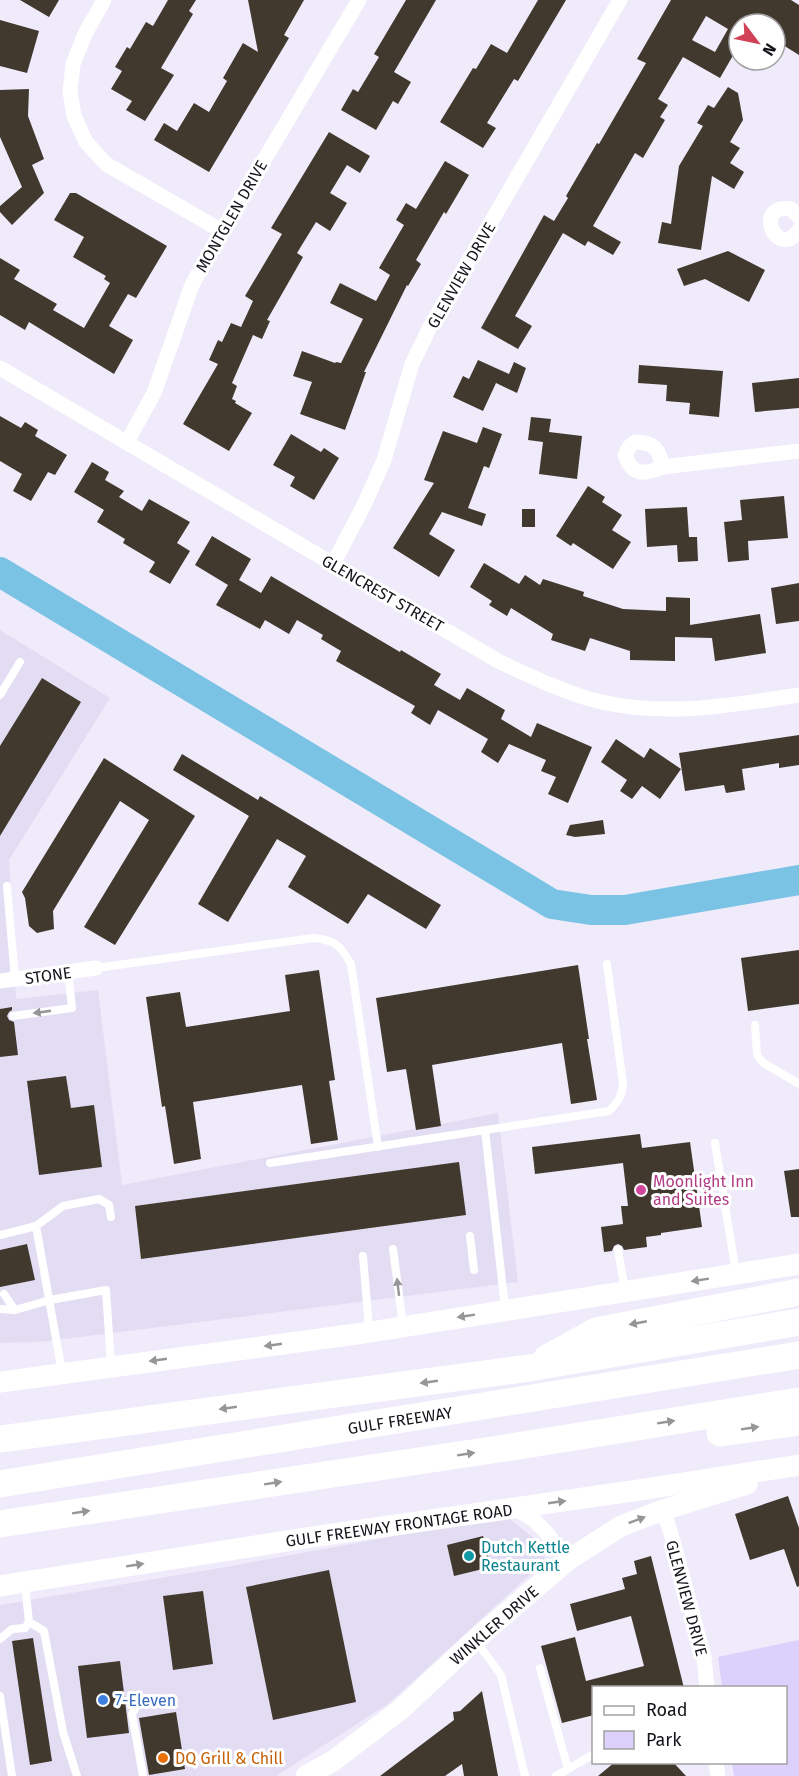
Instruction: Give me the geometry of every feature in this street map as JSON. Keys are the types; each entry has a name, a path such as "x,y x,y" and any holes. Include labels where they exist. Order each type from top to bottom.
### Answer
{"highway":[{"path":"529,1368 596,1331 799,1292"},
{"name":"GULF FREEWAY","path":"6,1438 529,1368 799,1322"},
{"name":"GULF FREEWAY","path":"9,1483 799,1355"},
{"path":"11,1522 505,1448 799,1401"},
{"path":"505,1448 579,1454 799,1422"}],"main road":[{"path":"6,1379 370,1332 799,1264"},
{"name":"GULF FREEWAY FRONTAGE ROAD","path":"0,1586 312,1537 799,1466"},
{"name":"WINKLER DRIVE","path":"306,1776 333,1761 400,1710 475,1640 568,1560 621,1526 799,1466"},
{"path":"0,1573 25,1583"}],"street":[{"path":"105,0 85,34 73,64 70,92 74,116 86,142 106,164 222,231"},
{"name":"MONTGLEN DRIVE","path":"126,442 154,393 192,285 359,0"},
{"name":"GLENVIEW DRIVE","path":"333,564 384,460 412,364 430,327 620,0"},
{"path":"799,217 791,209 781,209 772,215 770,225 774,234 782,238 792,237 799,230"},
{"name":"GLENCREST STREET","path":"0,368 498,661 543,682 601,701 652,709 708,708 799,695"},
{"path":"662,467 799,451"},
{"name":"STONE","path":"8,980 96,968"},
{"path":"513,1508 533,1519 546,1531 568,1560"},
{"name":"GLENVIEW DRIVE","path":"663,1510 704,1657 707,1686"}],"lane":[{"path":"0,695 20,662"},
{"path":"7,886 8,980"},
{"path":"96,968 313,938 327,939 342,949 351,964 378,1147"},
{"path":"270,1163 609,1111 618,1102 623,1084 607,964"},
{"path":"13,1016 72,1008 68,972"},
{"path":"754,1025 757,1054 762,1062 799,1084"},
{"path":"485,1130 505,1310"},
{"path":"715,1143 736,1274"},
{"path":"0,1235 36,1226 63,1206 99,1199 110,1204 111,1217"},
{"path":"36,1226 62,1373"},
{"path":"470,1236 474,1270"},
{"path":"393,1249 403,1326"},
{"path":"618,1250 625,1291"},
{"path":"363,1256 370,1332"},
{"path":"0,1309 15,1310 50,1300 106,1290 112,1366"},
{"path":"4,1294 15,1310"},
{"path":"0,1639 12,1629 25,1628 29,1622 25,1583"},
{"path":"29,1622 44,1631 63,1732 77,1776"},
{"path":"475,1640 501,1676 525,1776"},
{"path":"540,1668 568,1769"},
{"path":"0,1696 12,1776"},
{"path":"143,1776 132,1714 138,1704 157,1699"},
{"path":"556,1776 592,1755"}],"shaded area":[{"path":"0,630 110,698 9,860 16,999 98,990 122,1185 498,1113 518,1282 40,1342 0,1343"},
{"path":"506,1516 535,1539 546,1560 388,1704 276,1776 0,1776 0,1605"}],"green space":[{"path":"799,1640 799,1776 734,1776 732,1764 787,1764 787,1686 722,1686 718,1657"}],"building":[{"path":"20,0 59,0 49,17"},
{"path":"168,0 196,0 189,11 193,14 161,68 174,75 145,121 126,110 132,101 111,89 122,71 115,67 127,47 130,49 146,22 153,26"},
{"path":"248,0 304,0 284,35 289,38 209,172 154,140 164,123 177,131 194,103 209,112 227,81 223,78 243,43 258,52"},
{"path":"406,0 436,0 394,72 411,82 398,104 393,101 376,130 341,110 353,89 358,92 379,57 374,54"},
{"path":"538,0 566,0 518,81 514,79 487,123 496,128 483,148 440,122 473,68 476,69 491,44 507,53"},
{"path":"671,0 791,0 799,5 799,55 787,48 787,12 727,12 727,28 706,16 692,40 715,52 727,31 727,66 720,78 683,57 658,99 668,105 660,117 665,120 643,158 635,153 593,226 621,242 613,255 588,241 585,246 563,233 515,316 532,326 518,349 481,328 544,215 554,221 568,198 566,196 646,63 637,59"},
{"path":"0,20 39,31 27,73 0,66"},
{"path":"728,87 738,93 743,120 730,142 740,148 730,163 744,172 734,189 712,176 701,250 658,243 662,222 671,224 679,166 703,126 697,123 708,105 714,108"},
{"path":"29,89 28,116 44,159 32,165 44,193 12,225 0,212 0,206 22,187 0,137 0,90"},
{"path":"329,132 370,156 360,173 347,165 330,193 347,203 330,231 316,222 297,253 303,257 267,320 270,321 262,339 253,335 232,383 237,386 232,399 252,413 229,451 183,424 218,364 209,360 218,340 222,342 231,323 241,327 253,301 245,296 282,234 271,228"},
{"path":"445,161 469,175 416,260 421,264 407,285 364,372 366,372 345,430 300,414 312,382 293,376 302,351 341,363 363,319 330,303 340,283 376,301 390,275 379,268 404,225 396,220 406,203 416,209"},
{"path":"70,193 76,193 167,246 136,298 128,294 109,326 133,340 114,374 29,322 25,330 0,315 0,258 20,270 14,279 57,304 53,310 84,328 110,283 104,279 106,276 73,257 84,237 54,220"},
{"path":"728,251 765,270 749,302 705,279 684,286 677,269"},
{"path":"478,360 509,374 514,362 526,368 517,393 496,383 483,411 453,397 463,376 469,379"},
{"path":"639,365 723,371 719,417 689,414 690,403 666,401 667,385 638,383"},
{"path":"799,378 799,408 755,412 752,383"},
{"path":"0,416 21,428 25,422 38,430 35,436 67,455 55,475 48,472 31,501 13,491 22,474 0,461"},
{"path":"531,417 551,419 549,432 582,436 577,479 539,474 543,442 528,440"},
{"path":"483,427 502,434 489,468 484,466 468,508 486,514 482,526 442,512 429,534 455,550 439,577 393,548 434,483 424,480 443,431 477,443"},
{"path":"291,434 321,452 324,448 339,458 314,500 290,486 295,477 273,465"},
{"path":"92,462 109,472 105,480 124,491 119,497 142,511 149,499 190,522 177,543 190,551 170,584 149,572 155,562 123,543 125,539 97,522 104,510 74,492"},
{"path":"588,486 605,497 602,502 622,515 612,530 631,542 613,569 573,543 571,546 556,536"},
{"path":"784,496 788,538 748,541 749,560 728,562 724,522 742,520 740,500"},
{"path":"687,507 689,537 697,537 698,561 678,562 677,545 647,547 645,509"},
{"path":"522,509 535,509 535,527 522,527"},
{"path":"212,536 251,559 239,580 261,593 271,576 441,674 434,685 460,700 467,688 505,710 501,719 531,737 537,723 592,747 568,803 548,794 556,777 541,771 546,760 509,744 498,763 481,752 488,739 438,710 430,725 411,713 415,706 336,661 341,651 321,639 323,635 297,620 289,634 265,620 260,629 216,605 228,585 195,565"},
{"path":"484,563 519,584 525,575 540,585 543,579 584,592 583,596 623,609 666,611 666,597 690,598 690,625 760,614 766,653 715,661 712,638 675,637 675,661 630,660 630,651 590,638 585,651 551,640 553,634 511,608 507,616 489,605 492,601 470,587"},
{"path":"799,583 799,621 776,624 771,588"},
{"path":"42,678 81,702 0,836 0,746"},
{"path":"799,735 799,765 779,768 779,763 742,769 745,790 726,793 724,785 685,791 679,753"},
{"path":"616,739 644,758 650,748 681,769 660,799 642,786 632,799 620,791 627,780 601,762"},
{"path":"182,754 258,800 260,796 441,905 426,929 368,894 348,924 288,887 306,856 277,839 228,922 198,904 249,816 173,770"},
{"path":"104,758 195,816 115,945 84,927 149,820 120,801 53,911 54,929 37,933 29,926 22,892"},
{"path":"603,820 605,834 575,837 566,835 570,825"},
{"path":"799,950 799,1004 748,1011 741,958"},
{"path":"578,965 597,1100 571,1104 562,1043 432,1065 441,1126 416,1130 406,1069 387,1072 376,998"},
{"path":"319,970 335,1080 329,1081 338,1140 311,1144 302,1085 193,1102 201,1159 174,1164 165,1106 162,1107 146,997 180,992 186,1027 290,1011 285,975"},
{"path":"12,1007 7,1016 14,1022 18,1055 0,1057 0,1009"},
{"path":"66,1076 71,1108 94,1105 102,1167 39,1175 27,1081"},
{"name":"Moonlight Inn and Suites","path":"640,1134 642,1148 690,1142 702,1227 646,1237 647,1247 624,1250 618,1244 612,1251 604,1252 601,1227 623,1224 621,1206 628,1206 623,1163 535,1174 532,1147"},
{"path":"459,1162 466,1215 141,1259 135,1206"},
{"path":"799,1169 799,1217 791,1217 784,1171"},
{"path":"27,1244 35,1280 0,1287 0,1250"},
{"path":"788,1496 799,1528 799,1586 797,1587 784,1549 750,1560 735,1514"},
{"name":"Dutch Kettle Restaurant","path":"483,1536 491,1567 454,1576 447,1545"},
{"path":"651,1556 684,1686 592,1686 592,1716 562,1723 541,1646 575,1637 586,1681 644,1666 631,1616 577,1631 570,1604 625,1589 622,1578 637,1574 634,1561"},
{"path":"329,1570 356,1702 273,1720 246,1587"},
{"path":"203,1591 213,1664 173,1670 163,1596"},
{"path":"33,1638 52,1761 30,1765 12,1641"},
{"name":"7-Eleven","path":"120,1661 129,1733 87,1738 78,1666"},
{"path":"482,1691 498,1776 464,1776 462,1764 445,1776 380,1776 454,1720 453,1712 460,1711"},
{"path":"176,1712 185,1769 149,1775 139,1718"},
{"path":"613,1764 675,1764 686,1776 598,1776"}],"waterway":[{"path":"0,572 552,904 591,910 625,910 799,880"}],"place":[{"name":"Moonlight Inn and Suites","path":"641,1190"},
{"name":"Dutch Kettle Restaurant","path":"469,1556"},
{"name":"7-Eleven","path":"103,1700"},
{"name":"DQ Grill & Chill","path":"163,1758"}]}
